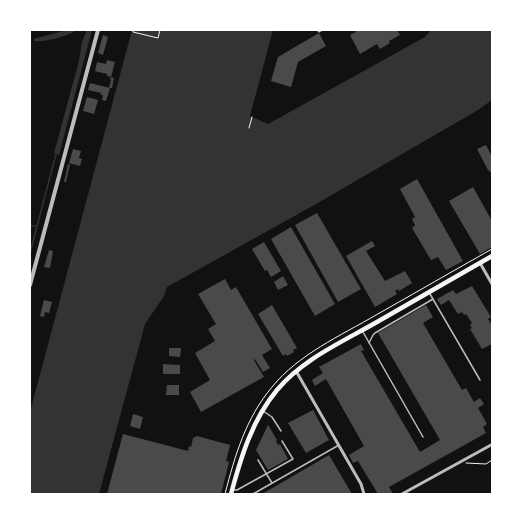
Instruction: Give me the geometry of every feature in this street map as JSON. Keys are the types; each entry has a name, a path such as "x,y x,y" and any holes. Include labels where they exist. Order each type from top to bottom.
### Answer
{"main road":[{"path":"232,492 247,440 262,410 276,391 296,371 313,359 492,256"}],"street":[{"path":"30,285 98,30"},
{"path":"480,262 492,284"},
{"path":"296,371 362,484 364,494"},
{"path":"402,494 491,445"}],"lane":[{"path":"429,292 480,380"},
{"path":"369,343 375,333 433,299"},
{"path":"362,331 423,437"},
{"path":"262,410 272,417 281,431"},
{"path":"232,492 293,459 282,441"},
{"path":"254,494 339,444"},
{"path":"258,460 272,483"}],"path":[{"path":"133,30 133,32 158,38 160,30"},
{"path":"249,128 252,117"},
{"path":"225,494 237,451 248,422 264,397 280,377 309,354 492,249"},
{"path":"459,462 486,464 492,460"}],"shaded area":[{"path":"67,30 76,30 68,35 43,41 34,41 34,39"},
{"path":"87,30 92,30 59,155 54,153 79,61 82,42"},
{"path":"132,30 273,30 250,116 268,124 425,37 431,30 492,30 492,100 478,110 316,204 167,287 164,296 145,324 99,494 30,494 30,412"}],"building":[{"path":"355,30 397,30 400,35 389,41 390,43 380,49 377,44 360,54 350,35 356,32"},
{"path":"319,33 326,46 298,62 291,87 271,81 278,57"},
{"path":"103,35 108,37 103,55 98,53"},
{"path":"107,60 115,62 111,77 107,76 107,74 95,71 97,62 106,64"},
{"path":"111,77 114,78 112,88 109,88 110,79"},
{"path":"90,83 110,88 106,101 102,100 103,95 101,95 101,93 88,90"},
{"path":"87,97 98,100 94,114 83,111"},
{"path":"486,145 492,157 492,173 488,170 477,149"},
{"path":"73,149 81,151 79,158 82,159 80,166 69,163"},
{"path":"68,164 70,164 66,182 64,182"},
{"path":"417,179 463,261 446,270 438,257 431,260 412,228 415,225 412,219 415,217 400,189"},
{"path":"473,187 492,221 492,247 480,254 449,201"},
{"path":"317,213 361,289 338,302 295,225"},
{"path":"291,227 335,304 315,316 271,239"},
{"path":"372,241 375,246 366,251 385,281 405,271 412,283 399,291 398,289 395,291 397,294 375,307 346,256"},
{"path":"264,242 281,271 271,277 267,270 265,271 252,249"},
{"path":"49,250 53,251 50,268 44,267"},
{"path":"283,276 288,285 278,290 274,282"},
{"path":"225,279 231,290 236,287 272,349 262,355 270,368 263,372 255,359 254,360 264,377 201,412 190,392 210,380 195,353 215,341 208,329 216,324 198,294"},
{"path":"472,286 491,317 488,319 492,325 492,344 482,349 470,329 472,328 470,325 472,323 466,314 464,315 462,312 458,314 449,300 441,305 437,299 453,290 456,294"},
{"path":"44,300 52,302 49,313 45,312 44,317 40,316"},
{"path":"272,305 297,348 293,350 294,352 287,356 286,354 283,356 258,314"},
{"path":"426,305 433,317 423,323 462,390 466,388 474,402 480,398 484,404 478,408 487,424 483,427 486,433 389,487 393,494 378,494 358,461 353,463 349,455 364,446 326,379 315,386 312,380 323,373 319,367 361,344 364,350 361,351 420,452 440,440 378,333"},
{"path":"169,348 181,348 180,357 169,356"},
{"path":"163,364 180,365 180,374 163,374"},
{"path":"167,385 179,385 179,395 166,395"},
{"path":"313,410 329,440 306,453 288,423"},
{"path":"133,414 143,417 140,429 130,426"},
{"path":"268,425 277,440 278,445 280,444 288,459 268,470 256,450"},
{"path":"123,434 188,451 189,446 191,447 193,438 197,436 230,445 226,461 229,462 221,494 107,494"},
{"path":"329,455 352,494 262,494"}],"waterway":[{"path":"30,253 56,154"},
{"path":"30,226 37,226"}]}
